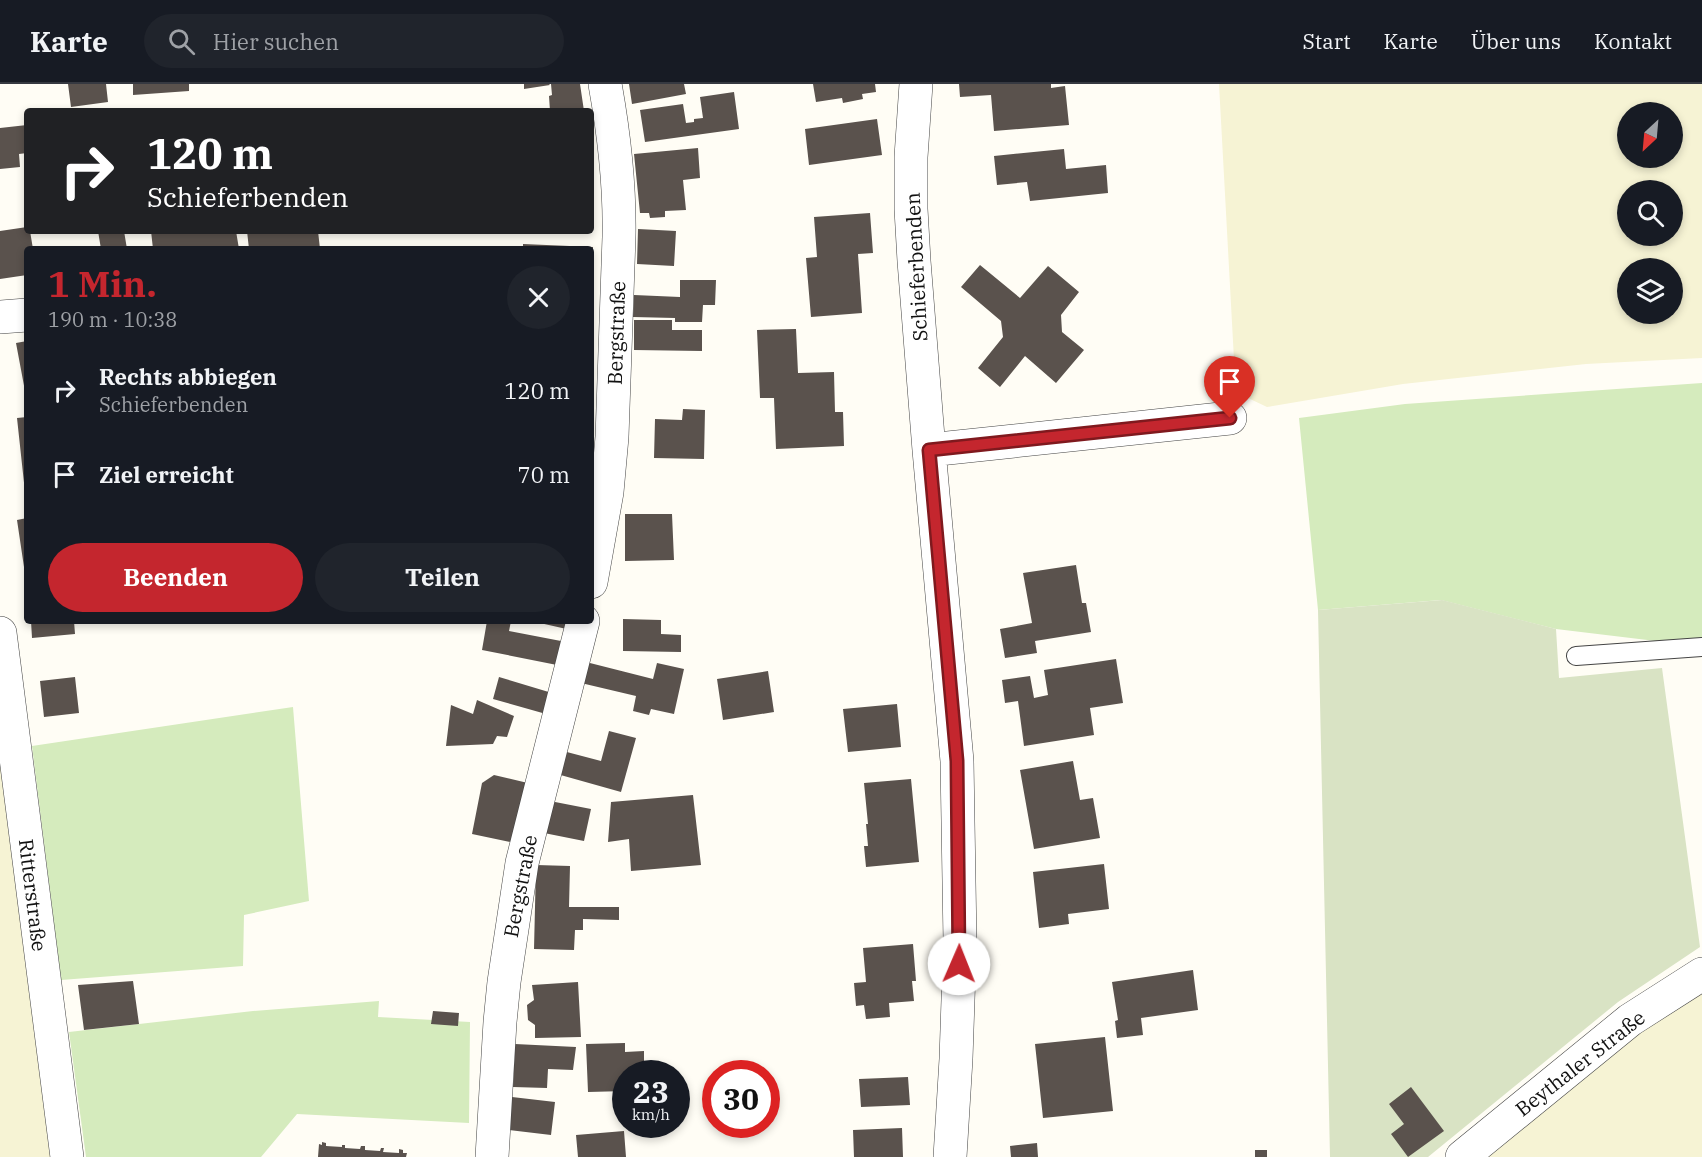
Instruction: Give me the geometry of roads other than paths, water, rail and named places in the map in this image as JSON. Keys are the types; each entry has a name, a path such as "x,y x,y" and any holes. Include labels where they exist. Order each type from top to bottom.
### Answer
{"street":[{"name":"Bergstraße","path":"594,564 610,455 604,320 619,215 611,121 605,84"},
{"name":"Schieferbenden","path":"916,84 911,158 911,209 929,450 957,761 960,941 950,1157"},
{"path":"0,318 24,315"},
{"path":"929,450 1230,418"},
{"name":"Bergstraße","path":"492,1157 504,982 522,863 582,624"},
{"name":"Ritterstraße","path":"0,633 67,1157"},
{"name":"Beythaler Straße","path":"1462,1157 1629,1020 1702,974"}],"lane":[{"path":"1576,656 1702,647"}]}
